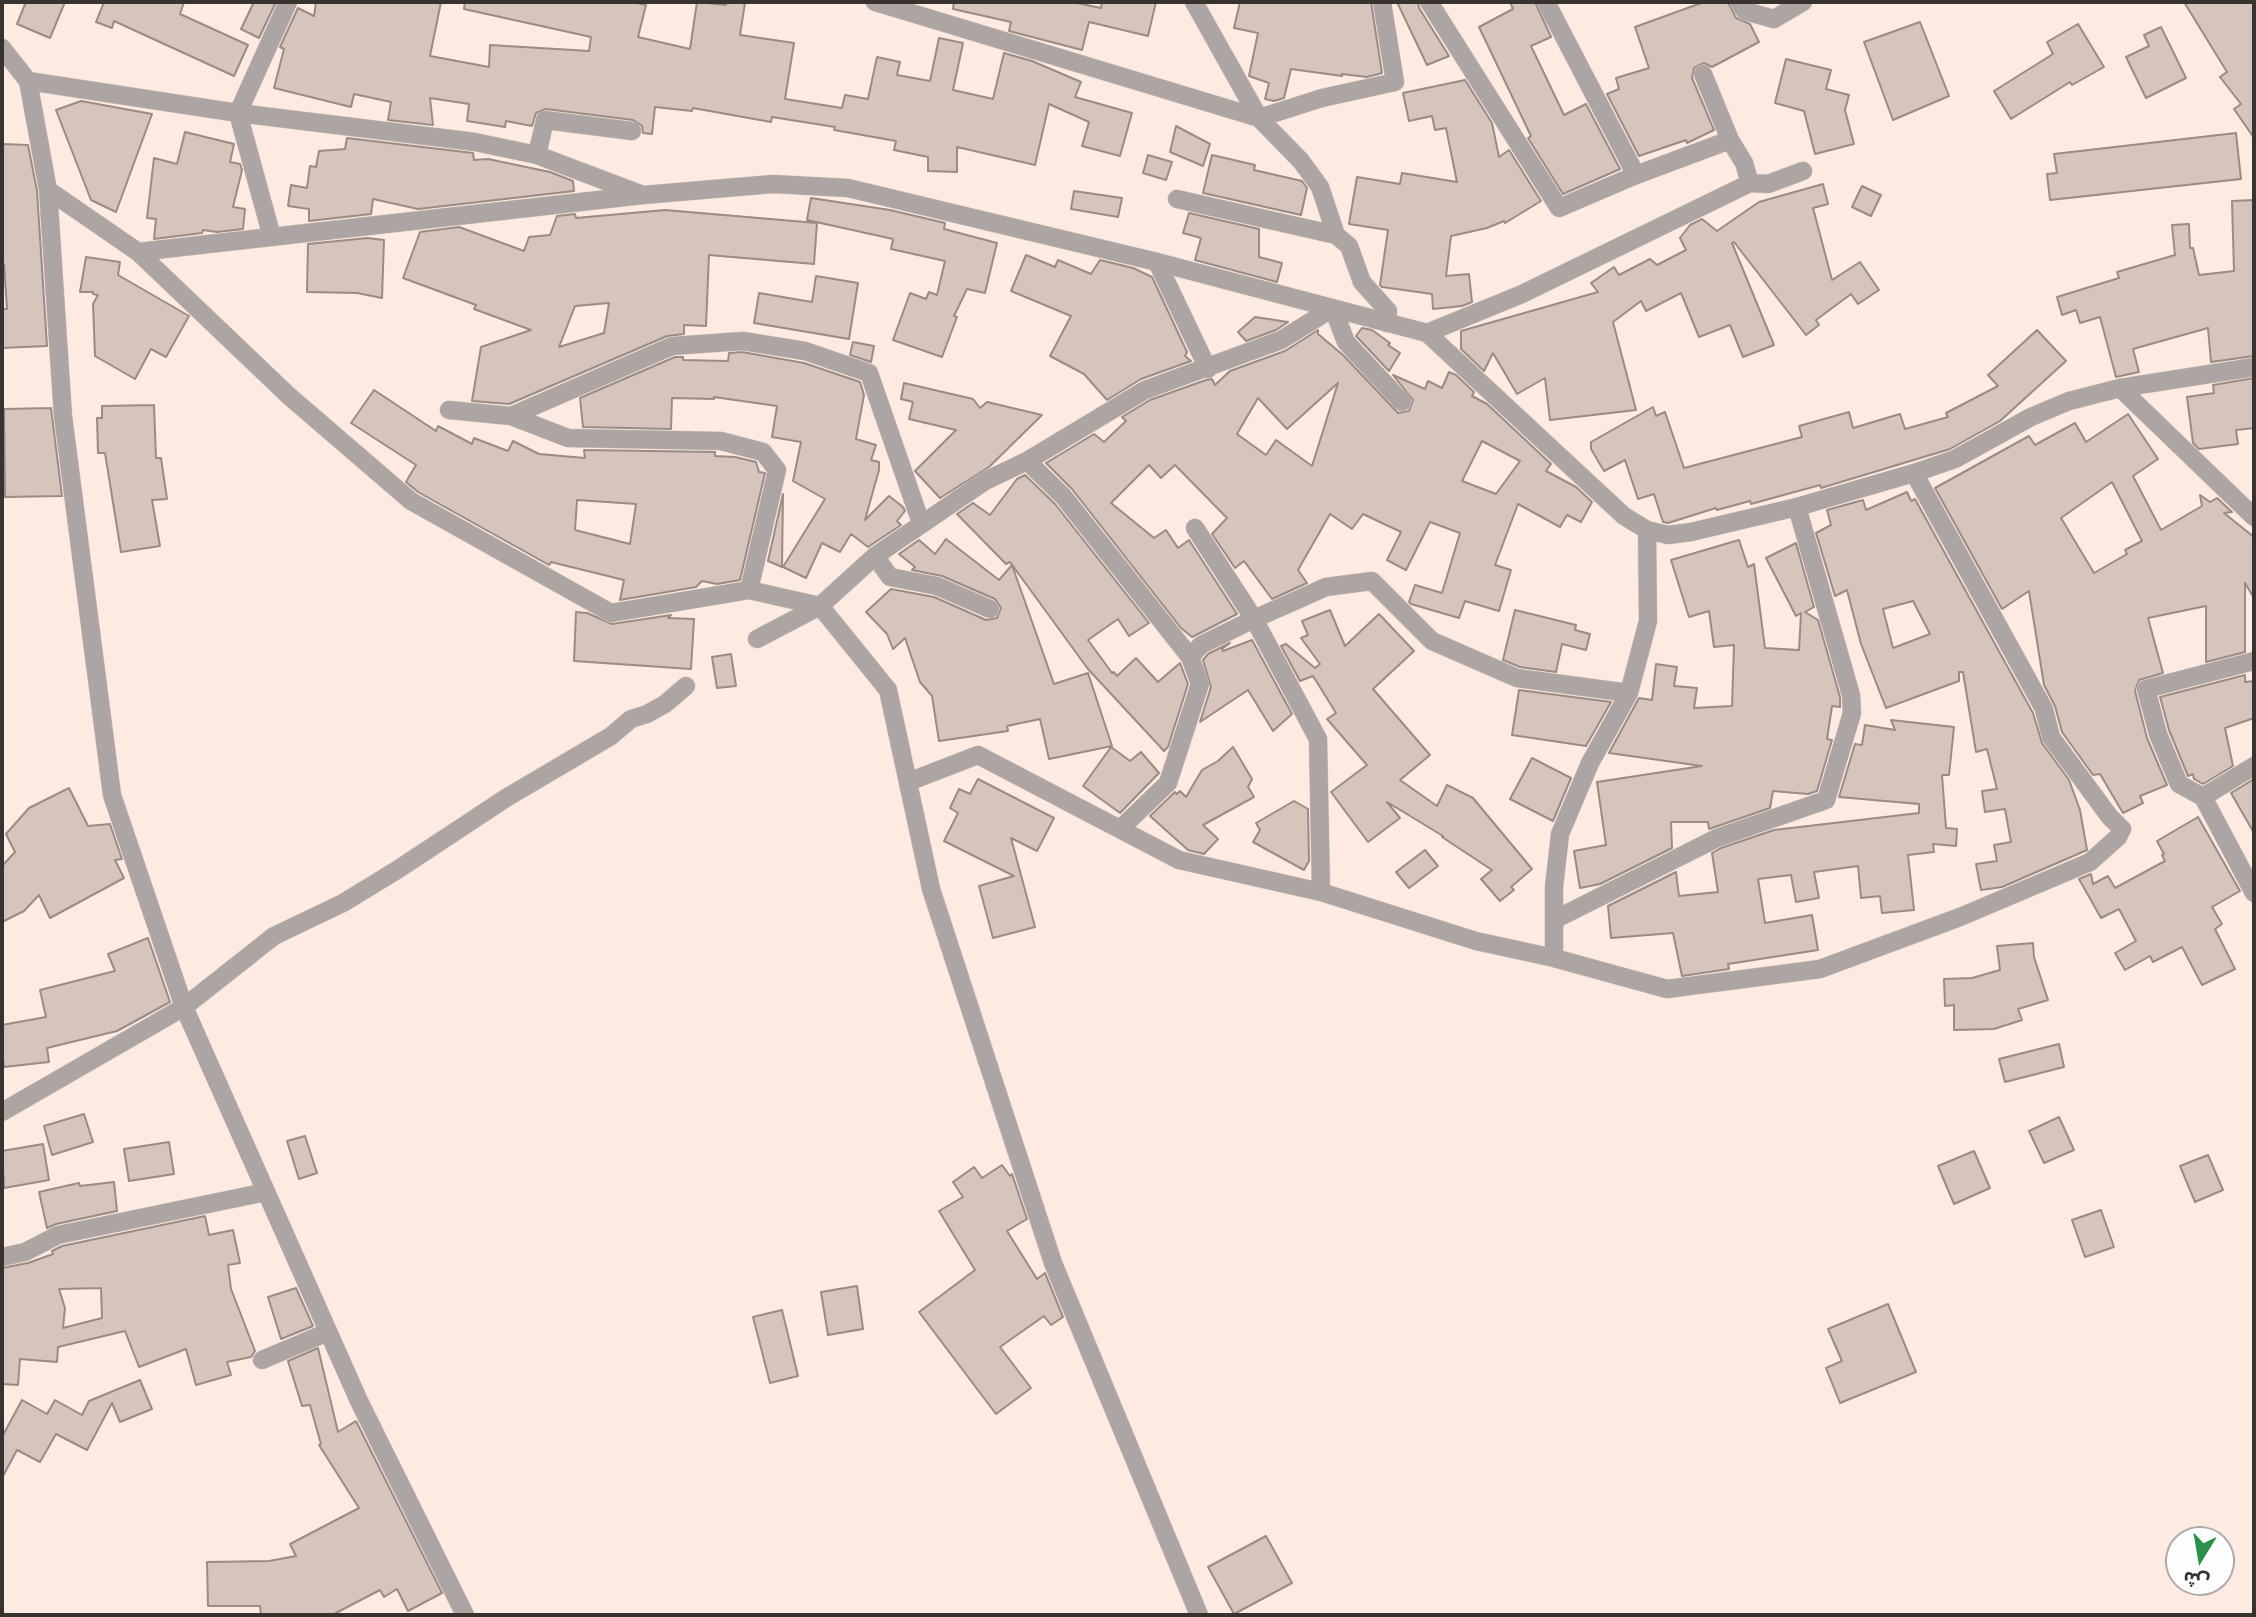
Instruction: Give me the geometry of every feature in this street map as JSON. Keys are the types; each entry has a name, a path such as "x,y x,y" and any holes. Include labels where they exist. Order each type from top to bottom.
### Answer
{"street":[{"path":"272,237 238,113 288,2"},
{"path":"875,2 1259,118 1322,98 1395,82 1382,2"},
{"path":"1194,2 1259,118 1301,161 1320,187 1336,235 1349,247 1362,282 1388,311 1387,323"},
{"path":"1429,2 1559,208 1636,175 1730,140"},
{"path":"1546,2 1636,175"},
{"path":"1739,2 1745,11 1774,19 1803,2"},
{"path":"2,48 28,81 48,190 63,416 112,795 184,1007 359,1401 465,1615"},
{"path":"1703,75 1730,140 1744,163 1750,183"},
{"path":"28,81 238,113 475,142 537,155 643,195"},
{"path":"537,155 545,120 632,131"},
{"path":"1427,333 1522,294 1750,183 1768,184 1803,171"},
{"path":"138,252 643,195 774,184 848,188 1157,262 1427,333 1624,516 1647,530 1668,535 1797,507 1914,473 1955,459 2031,417 2069,401 2120,388 2254,367"},
{"path":"48,190 138,252 289,396 411,502 611,613 749,590 820,606 888,690 931,889 1053,1263 1199,1615"},
{"path":"1177,199 1336,235"},
{"path":"1157,262 1208,369"},
{"path":"757,639 820,606 875,556 985,481 1027,461 1145,390 1281,341 1333,309"},
{"path":"1333,309 1346,342 1402,402"},
{"path":"511,416 672,346 743,341 805,351 869,373 921,523"},
{"path":"2120,388 2254,517"},
{"path":"449,410 511,416 568,438 721,441 763,452 777,470 749,590"},
{"path":"1027,461 1063,496 1191,657 1200,684 1168,783 1120,829"},
{"path":"908,782 978,755 1179,860 1321,892 1476,941 1554,958 1667,989 1820,970 1960,918 2091,862 2118,837 2122,829 2109,816 2051,737 2044,709 1914,473"},
{"path":"1554,919 1717,838 1826,800 1852,713 1851,695 1797,507"},
{"path":"1195,528 1254,618 1318,739 1321,892"},
{"path":"1554,958 1554,887 1560,834 1590,763 1629,693 1648,621 1647,530"},
{"path":"875,556 890,577 937,586 990,609"},
{"path":"1191,657 1201,645 1254,618 1326,587 1372,582 1432,641 1517,678 1629,693"},
{"path":"2254,661 2146,689 2158,734 2179,784 2203,797 2254,893"},
{"path":"2,1112 184,1007 274,936 343,903 506,798 611,736 631,719 665,704 686,686"},
{"path":"2203,797 2254,766"},
{"path":"2,1257 25,1252 58,1235 266,1192"},
{"path":"262,1360 328,1332"}],"building":[{"path":"26,2 65,2 50,38 17,24"},
{"path":"104,2 184,2 180,14 248,45 234,76 114,21 112,28 96,22"},
{"path":"254,2 276,2 259,38 241,29"},
{"path":"316,2 441,2 430,56 489,67 490,45 589,51 591,37 464,9 465,2 632,2 646,5 638,37 690,49 697,2 726,5 727,2 745,3 740,35 794,43 785,99 842,108 845,95 868,99 877,57 900,62 897,75 930,81 939,38 963,43 953,90 993,99 1004,53 1032,61 1081,82 1075,97 1132,113 1120,156 1082,146 1089,122 1049,104 1035,165 957,147 957,172 928,171 928,157 894,150 896,141 834,130 835,127 772,117 771,122 693,108 692,111 655,107 652,134 643,133 642,126 633,120 546,109 536,113 532,126 506,121 505,127 467,121 469,104 430,98 433,125 388,120 391,102 354,94 351,107 274,88 284,49 280,47 298,8 314,16"},
{"path":"954,2 1072,2 1101,8 1102,2 1156,2 1148,36 1089,22 1082,50 1009,31 1011,22 953,9"},
{"path":"1240,2 1371,2 1382,73 1367,77 1342,76 1291,69 1284,98 1274,101 1265,99 1269,83 1249,76 1258,33 1234,28"},
{"path":"1397,2 1418,2 1419,8 1449,56 1427,65"},
{"path":"1510,2 1535,2 1551,37 1531,46 1564,115 1586,104 1620,169 1563,194 1528,138 1531,136 1479,27 1513,9"},
{"path":"1704,2 1728,2 1736,18 1750,24 1759,42 1712,67 1704,63 1694,68 1692,78 1714,130 1687,143 1686,140 1639,156 1607,94 1619,89 1616,78 1649,68 1635,27"},
{"path":"2184,2 2254,2 2254,138 2234,109 2241,104 2220,77 2227,72"},
{"path":"1920,22 1949,96 1893,120 1864,42"},
{"path":"2078,24 2104,67 2072,85 2070,82 2011,119 1994,91 2053,54 2047,42"},
{"path":"2161,27 2186,78 2146,98 2126,57 2149,46 2144,35"},
{"path":"1786,59 1831,70 1826,89 1849,95 1845,110 1854,144 1815,154 1804,111 1775,103"},
{"path":"1465,80 1492,123 1499,157 1509,150 1541,201 1505,223 1504,221 1487,228 1451,236 1446,276 1469,274 1472,302 1462,306 1433,309 1432,294 1380,285 1388,230 1349,224 1357,177 1400,184 1402,173 1457,182 1446,128 1435,130 1432,116 1409,121 1403,93"},
{"path":"81,101 152,114 116,212 91,200 56,110"},
{"path":"1176,126 1210,144 1203,166 1170,152"},
{"path":"185,132 234,144 230,162 240,164 242,170 233,207 245,209 243,229 217,232 203,230 202,233 154,239 156,219 147,218 154,158 177,164"},
{"path":"2236,133 2241,179 2050,200 2047,174 2057,173 2054,154"},
{"path":"347,138 473,153 474,160 488,159 550,172 573,181 574,191 418,209 373,199 371,214 309,221 309,209 288,206 291,185 307,188 310,166 316,167 319,151 345,149"},
{"path":"2,144 28,145 37,191 47,346 2,348 2,309 7,309 2,264"},
{"path":"1148,155 1172,162 1166,180 1143,173"},
{"path":"1212,155 1255,165 1254,170 1302,181 1307,188 1301,215 1203,193"},
{"path":"1823,184 1828,204 1813,208 1832,280 1860,262 1879,290 1858,304 1851,294 1816,320 1819,325 1806,335 1734,242 1732,243 1774,345 1743,357 1730,325 1699,337 1681,293 1646,311 1641,301 1613,322 1636,410 1550,420 1545,378 1517,394 1493,353 1484,371 1461,349 1461,331 1598,292 1591,283 1614,267 1619,275 1650,259 1657,265 1686,250 1680,238 1690,225 1702,219 1717,231 1759,202"},
{"path":"1862,186 1881,195 1871,216 1852,207"},
{"path":"1074,191 1122,198 1118,217 1071,209"},
{"path":"811,198 890,210 945,223 944,229 997,243 985,293 967,289 954,316 957,317 942,357 893,340 910,293 926,299 929,292 937,295 945,261 891,249 893,239 807,220"},
{"path":"2254,200 2254,356 2211,362 2208,328 2133,349 2139,372 2116,377 2100,317 2080,323 2076,310 2062,315 2057,297 2119,278 2117,272 2175,255 2172,225 2189,224 2190,248 2193,248 2199,275 2234,271 2232,201"},
{"path":"665,210 817,223 814,264 709,255 706,326 684,325 684,334 667,336 509,404 472,401 481,347 531,330 474,309 476,305 403,278 420,232 459,227 524,251 529,237 550,235 557,216 575,214 576,218","holes":["609,303 604,333 559,347 575,306"]},
{"path":"1189,213 1259,229 1259,257 1282,263 1277,282 1195,260 1201,238 1183,233"},
{"path":"367,238 384,240 382,298 357,293 307,292 308,244"},
{"path":"1026,255 1055,267 1058,260 1091,274 1100,260 1133,268 1152,277 1187,352 1185,356 1191,361 1141,379 1107,400 1084,374 1050,356 1071,316 1011,291"},
{"path":"86,257 120,262 118,275 189,316 166,357 151,349 135,379 95,356 93,304 98,295 93,292 80,292"},
{"path":"816,276 858,283 849,339 754,323 759,293 812,302"},
{"path":"1255,317 1288,322 1276,330 1246,341 1238,332"},
{"path":"1362,328 1372,330 1400,353 1389,371 1356,336"},
{"path":"1318,330 1318,334 1343,355 1398,413 1409,411 1413,400 1393,375 1425,389 1428,381 1442,388 1449,372 1456,375 1474,392 1472,396 1487,404 1551,464 1546,471 1576,487 1592,502 1581,522 1567,515 1560,527 1518,504 1495,565 1511,570 1499,611 1465,601 1459,618 1409,602 1415,585 1442,593 1460,533 1430,522 1406,570 1387,560 1401,532 1363,514 1352,529 1330,514 1298,570 1307,583 1272,599 1244,561 1235,568 1212,534 1227,518 1175,465 1161,478 1149,465 1111,503 1154,538 1166,530 1178,548 1189,540 1237,614 1192,637 1181,628 1072,489 1046,463 1094,434 1104,442 1126,421 1122,417 1150,400 1206,380 1212,379 1215,385 1230,371 1285,351","holes":["1338,383 1312,466 1276,440 1266,455 1237,434 1258,398 1287,429","1482,441 1520,461 1496,494 1462,481"]},
{"path":"2037,330 2066,361 2000,421 1950,449 1821,488 1820,485 1751,504 1750,501 1717,510 1716,508 1668,523 1663,522 1654,494 1638,499 1625,460 1604,471 1591,449 1591,442 1653,407 1656,416 1665,412 1684,468 1802,437 1799,426 1849,412 1853,428 1900,414 1905,429 1948,417 1946,413 1998,386 1988,375"},
{"path":"853,342 874,346 871,362 850,355"},
{"path":"742,352 804,363 860,382 864,395 856,439 876,445 871,460 879,462 865,520 889,496 905,511 897,521 901,525 868,547 851,534 840,552 822,543 806,578 783,567 825,499 793,481 801,442 772,437 777,406 714,397 672,398 671,429 583,427 580,398 675,357 683,357 683,360 728,361 729,353"},
{"path":"2254,378 2254,428 2236,430 2238,444 2199,449 2193,443 2187,397 2214,393 2213,385"},
{"path":"904,383 973,399 980,408 987,402 1042,415 989,467 940,498 915,471 956,430 909,419 913,402 901,399"},
{"path":"374,390 436,431 438,426 472,444 474,438 508,451 513,441 539,454 585,458 584,450 715,452 715,456 756,462 759,472 765,473 740,580 717,584 702,581 696,587 620,600 624,580 551,562 549,565 418,492 406,482 416,465 351,423","holes":["577,500 636,504 630,544 575,530"]},
{"path":"154,405 156,458 161,458 167,499 152,500 160,546 121,552 105,453 98,453 97,418 102,418 102,406"},
{"path":"51,408 62,496 5,497 4,409"},
{"path":"2128,414 2158,459 2133,476 2161,530 2202,506 2200,495 2210,502 2217,498 2232,512 2224,513 2254,537 2254,598 2245,583 2245,652 2206,662 2206,606 2148,618 2163,673 2139,680 2135,691 2147,738 2167,785 2140,796 2143,803 2123,813 2100,774 2093,775 2062,732 2055,706 2044,685 2029,591 2002,609 1935,488 2029,436 2035,445 2075,423 2086,442","holes":["2112,482 2142,541 2125,550 2127,554 2094,573 2061,518"]},
{"path":"1025,475 1055,504 1149,623 1129,636 1118,619 1088,640 1112,673 1117,676 1136,658 1158,682 1180,663 1188,684 1168,747 1164,751 1088,669 1010,562 1006,564 957,514 973,503 990,515 1017,479"},
{"path":"1907,492 1911,501 1915,499 2033,713 2042,743 2069,780 2080,810 2087,850 2002,887 1981,890 1976,864 1997,861 1994,845 2011,842 2005,809 1985,812 1982,791 1997,789 1987,749 1976,752 1963,672 1959,672 1959,681 1886,708 1861,644 1847,590 1835,596 1816,533 1831,525 1827,510 1863,500 1866,510","holes":["1913,601 1930,634 1893,648 1883,609"]},
{"path":"783,494 782,567 768,561"},
{"path":"946,539 999,580 1012,565 1054,684 1088,673 1112,746 1049,759 1040,719 1007,726 1008,731 939,741 932,696 920,682 905,638 893,649 887,634 866,612 891,589 934,597 986,620 997,618 1001,608 995,599 942,576 912,570 915,567 899,554 919,540 935,554"},
{"path":"1739,540 1748,567 1754,564 1765,648 1799,650 1801,613 1796,616 1766,558 1796,543 1814,607 1805,612 1818,620 1840,697 1840,707 1832,706 1827,739 1832,740 1817,791 1808,794 1773,791 1770,808 1709,829 1708,822 1671,822 1672,848 1600,884 1580,888 1574,851 1606,845 1597,782 1702,766 1609,753 1639,698 1652,700 1656,664 1677,667 1674,686 1697,688 1694,708 1732,706 1734,645 1714,647 1709,611 1689,617 1671,560"},
{"path":"1330,610 1345,646 1379,614 1414,651 1373,689 1430,755 1400,780 1437,806 1447,785 1473,798 1532,869 1511,887 1514,890 1500,901 1481,879 1492,870 1443,836 1387,802 1400,818 1368,842 1331,792 1367,765 1327,719 1336,713 1313,676 1300,681 1281,646 1286,644 1315,668 1320,664 1301,638 1308,635 1302,621"},
{"path":"1515,610 1576,625 1575,630 1590,634 1586,650 1562,644 1556,672 1520,667 1503,660"},
{"path":"576,612 587,613 612,624 671,615 668,618 694,619 691,669 574,661"},
{"path":"1252,640 1292,714 1273,731 1248,690 1200,722 1211,687 1203,660 1208,654 1230,643 1223,651"},
{"path":"731,654 736,686 717,688 712,657"},
{"path":"2245,675 2245,682 2254,681 2254,718 2225,728 2233,766 2203,784 2194,779 2193,774 2188,776 2169,730 2160,697"},
{"path":"1519,690 1611,702 1586,746 1512,735"},
{"path":"1891,720 1954,727 1949,775 1942,775 1946,828 1957,829 1956,846 1933,844 1934,852 1908,855 1914,910 1882,913 1880,896 1861,898 1858,866 1814,872 1819,898 1796,902 1791,875 1758,879 1765,923 1812,915 1818,950 1728,964 1729,969 1682,976 1673,933 1611,938 1608,906 1676,872 1679,896 1718,892 1712,853 1721,848 1774,830 1919,813 1919,804 1839,797 1855,744 1862,745 1865,725 1895,730"},
{"path":"1111,747 1130,761 1141,752 1159,773 1120,813 1083,786"},
{"path":"1233,747 1252,779 1248,787 1254,797 1203,825 1218,839 1204,854 1188,850 1150,816 1175,792 1177,794 1180,791 1186,797 1202,770 1218,761"},
{"path":"1532,758 1571,778 1553,821 1510,799"},
{"path":"978,779 1054,818 1037,851 1011,838 1035,927 993,938 979,886 1014,876 944,841 958,813 950,808 959,789 970,794"},
{"path":"2254,779 2254,833 2231,793"},
{"path":"69,788 88,826 110,824 122,859 115,860 124,878 50,918 39,895 24,911 2,922 2,866 15,852 6,834 29,808"},
{"path":"1294,801 1308,809 1309,861 1304,870 1253,842 1260,830 1256,823"},
{"path":"2198,817 2240,891 2212,907 2222,924 2215,929 2235,969 2202,985 2182,947 2153,962 2150,956 2125,970 2115,953 2136,941 2119,909 2101,918 2079,879 2091,874 2093,884 2108,876 2115,888 2165,861 2157,841"},
{"path":"1425,850 1438,866 1409,888 1396,872"},
{"path":"148,938 170,1002 117,1031 47,1048 49,1062 4,1067 2,1025 46,1017 40,990 115,971 108,954"},
{"path":"2033,943 2034,957 2048,1000 2018,1009 2022,1020 1994,1029 1954,1030 1954,1005 1945,1006 1944,979 1972,978 2000,970 1997,946"},
{"path":"2059,1044 2064,1067 2005,1082 1999,1059"},
{"path":"84,1114 93,1142 52,1155 44,1126"},
{"path":"2059,1117 2074,1150 2044,1163 2029,1131"},
{"path":"305,1136 317,1173 299,1179 287,1141"},
{"path":"169,1142 174,1174 129,1181 124,1149"},
{"path":"43,1144 49,1180 4,1188 2,1151"},
{"path":"1974,1151 1990,1188 1954,1204 1938,1166"},
{"path":"2208,1155 2223,1190 2195,1202 2180,1166"},
{"path":"1002,1165 1010,1176 1012,1174 1027,1219 1007,1231 1037,1279 1045,1273 1063,1317 1051,1325 1044,1316 1000,1347 1031,1388 996,1414 919,1312 975,1270 939,1211 963,1197 953,1182 974,1167 982,1178"},
{"path":"114,1182 117,1211 47,1228 39,1192 79,1183 80,1186"},
{"path":"2101,1210 2114,1247 2085,1257 2072,1220"},
{"path":"205,1216 209,1235 233,1230 240,1263 228,1265 231,1289 255,1351 251,1357 227,1362 231,1375 196,1385 186,1349 139,1367 125,1331 58,1347 57,1362 20,1359 18,1385 2,1384 2,1268 53,1254 52,1251 62,1246","holes":["101,1288 102,1318 63,1328 65,1308 59,1289"]},
{"path":"857,1286 863,1329 828,1335 821,1292"},
{"path":"296,1288 313,1326 281,1339 268,1297"},
{"path":"1888,1304 1916,1372 1840,1403 1826,1368 1842,1361 1828,1329"},
{"path":"782,1310 798,1376 770,1383 753,1317"},
{"path":"318,1348 338,1432 356,1421 442,1593 408,1611 397,1589 384,1597 380,1590 332,1615 261,1615 260,1606 208,1606 207,1562 269,1561 296,1556 290,1544 359,1508 319,1445 321,1444 310,1405 302,1406 288,1361"},
{"path":"140,1380 152,1409 120,1422 112,1403 87,1450 56,1434 40,1462 17,1450 2,1478 2,1437 22,1400 47,1414 55,1400 82,1415 89,1401"},
{"path":"1266,1536 1292,1583 1234,1614 1208,1567"}]}
